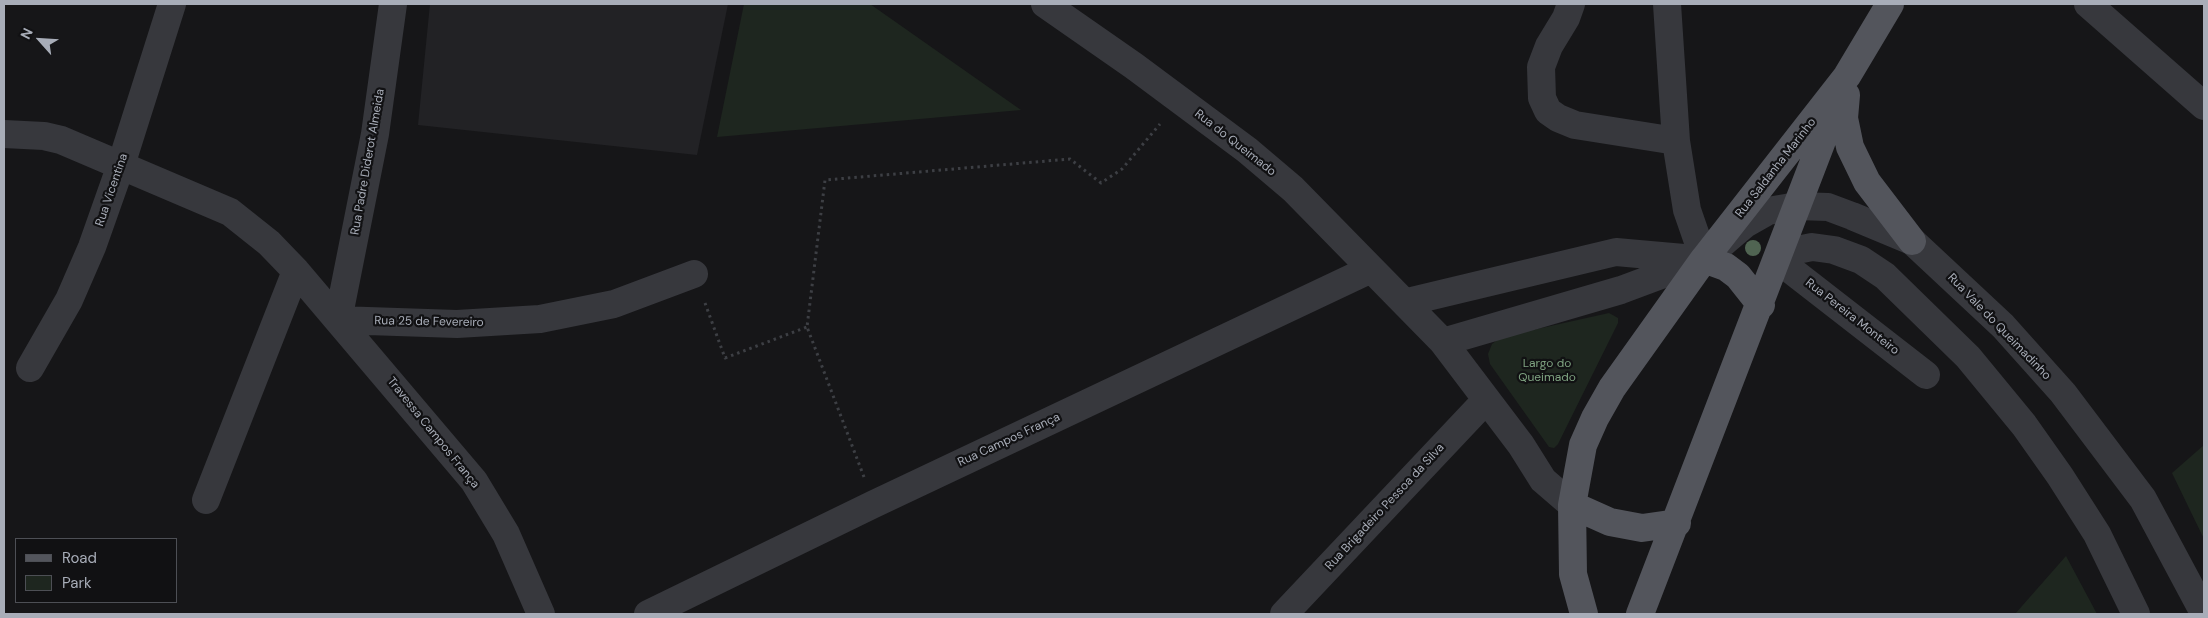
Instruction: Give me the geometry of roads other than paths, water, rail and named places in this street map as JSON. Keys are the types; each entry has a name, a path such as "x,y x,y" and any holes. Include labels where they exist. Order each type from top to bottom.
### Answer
{"main road":[{"name":"Rua Saldanha Marinho","path":"1704,259 1847,76 1890,4"},
{"name":"Rua Saldanha Marinho","path":"1778,260 1847,76"},
{"path":"1847,76 1844,118 1850,147 1867,182 1912,241"},
{"path":"1584,614 1573,574 1572,505 1583,445 1594,418 1612,388 1704,259 1726,268 1738,276 1761,306"},
{"path":"1640,614 1778,260"},
{"path":"1572,505 1610,522 1642,528 1677,523"}],"street":[{"name":"Rua Vicentina","path":"30,368 69,300 92,247 121,165 172,4"},
{"name":"Rua Padre Diderot Almeida","path":"338,320 375,134 393,4"},
{"name":"Rua do Queimado","path":"1045,4 1247,150 1293,189 1371,269 1407,302"},
{"path":"1571,4 1566,18 1549,46 1541,67 1542,98 1548,111 1558,118 1576,125 1676,141"},
{"path":"1667,4 1676,141 1687,210 1704,259"},
{"path":"2088,4 2204,106"},
{"name":"Travessa Campos França","path":"4,134 44,136 61,140 230,212 269,243 296,270 474,481 506,534 541,614"},
{"name":"Rua Vale do Queimadinho","path":"1704,259 1745,224 1768,211 1797,206 1828,207 1879,225 1912,241 2003,326 2063,393 2106,447 2143,499 2204,613"},
{"path":"1778,260 1797,250 1812,247 1834,250 1861,260 1885,276 1968,357 2024,425 2060,476 2097,534 2136,614"},
{"path":"1572,505 1543,480 1521,446 1444,342 1407,302 1616,252 1704,259"},
{"path":"1444,342 1621,290 1704,259"},
{"name":"Rua Pereira Monteiro","path":"1778,260 1926,375"},
{"name":"Rua Campos França","path":"648,614 874,504 1371,269"},
{"path":"206,500 296,270"},
{"name":"Rua 25 de Fevereiro","path":"338,320 457,324 540,320 614,304 694,274"},
{"name":"Rua Brigadeiro Pessoa da Silva","path":"1284,614 1486,400"}],"park label":[{"name":"Largo do Queimado","path":"1547,371"}]}
